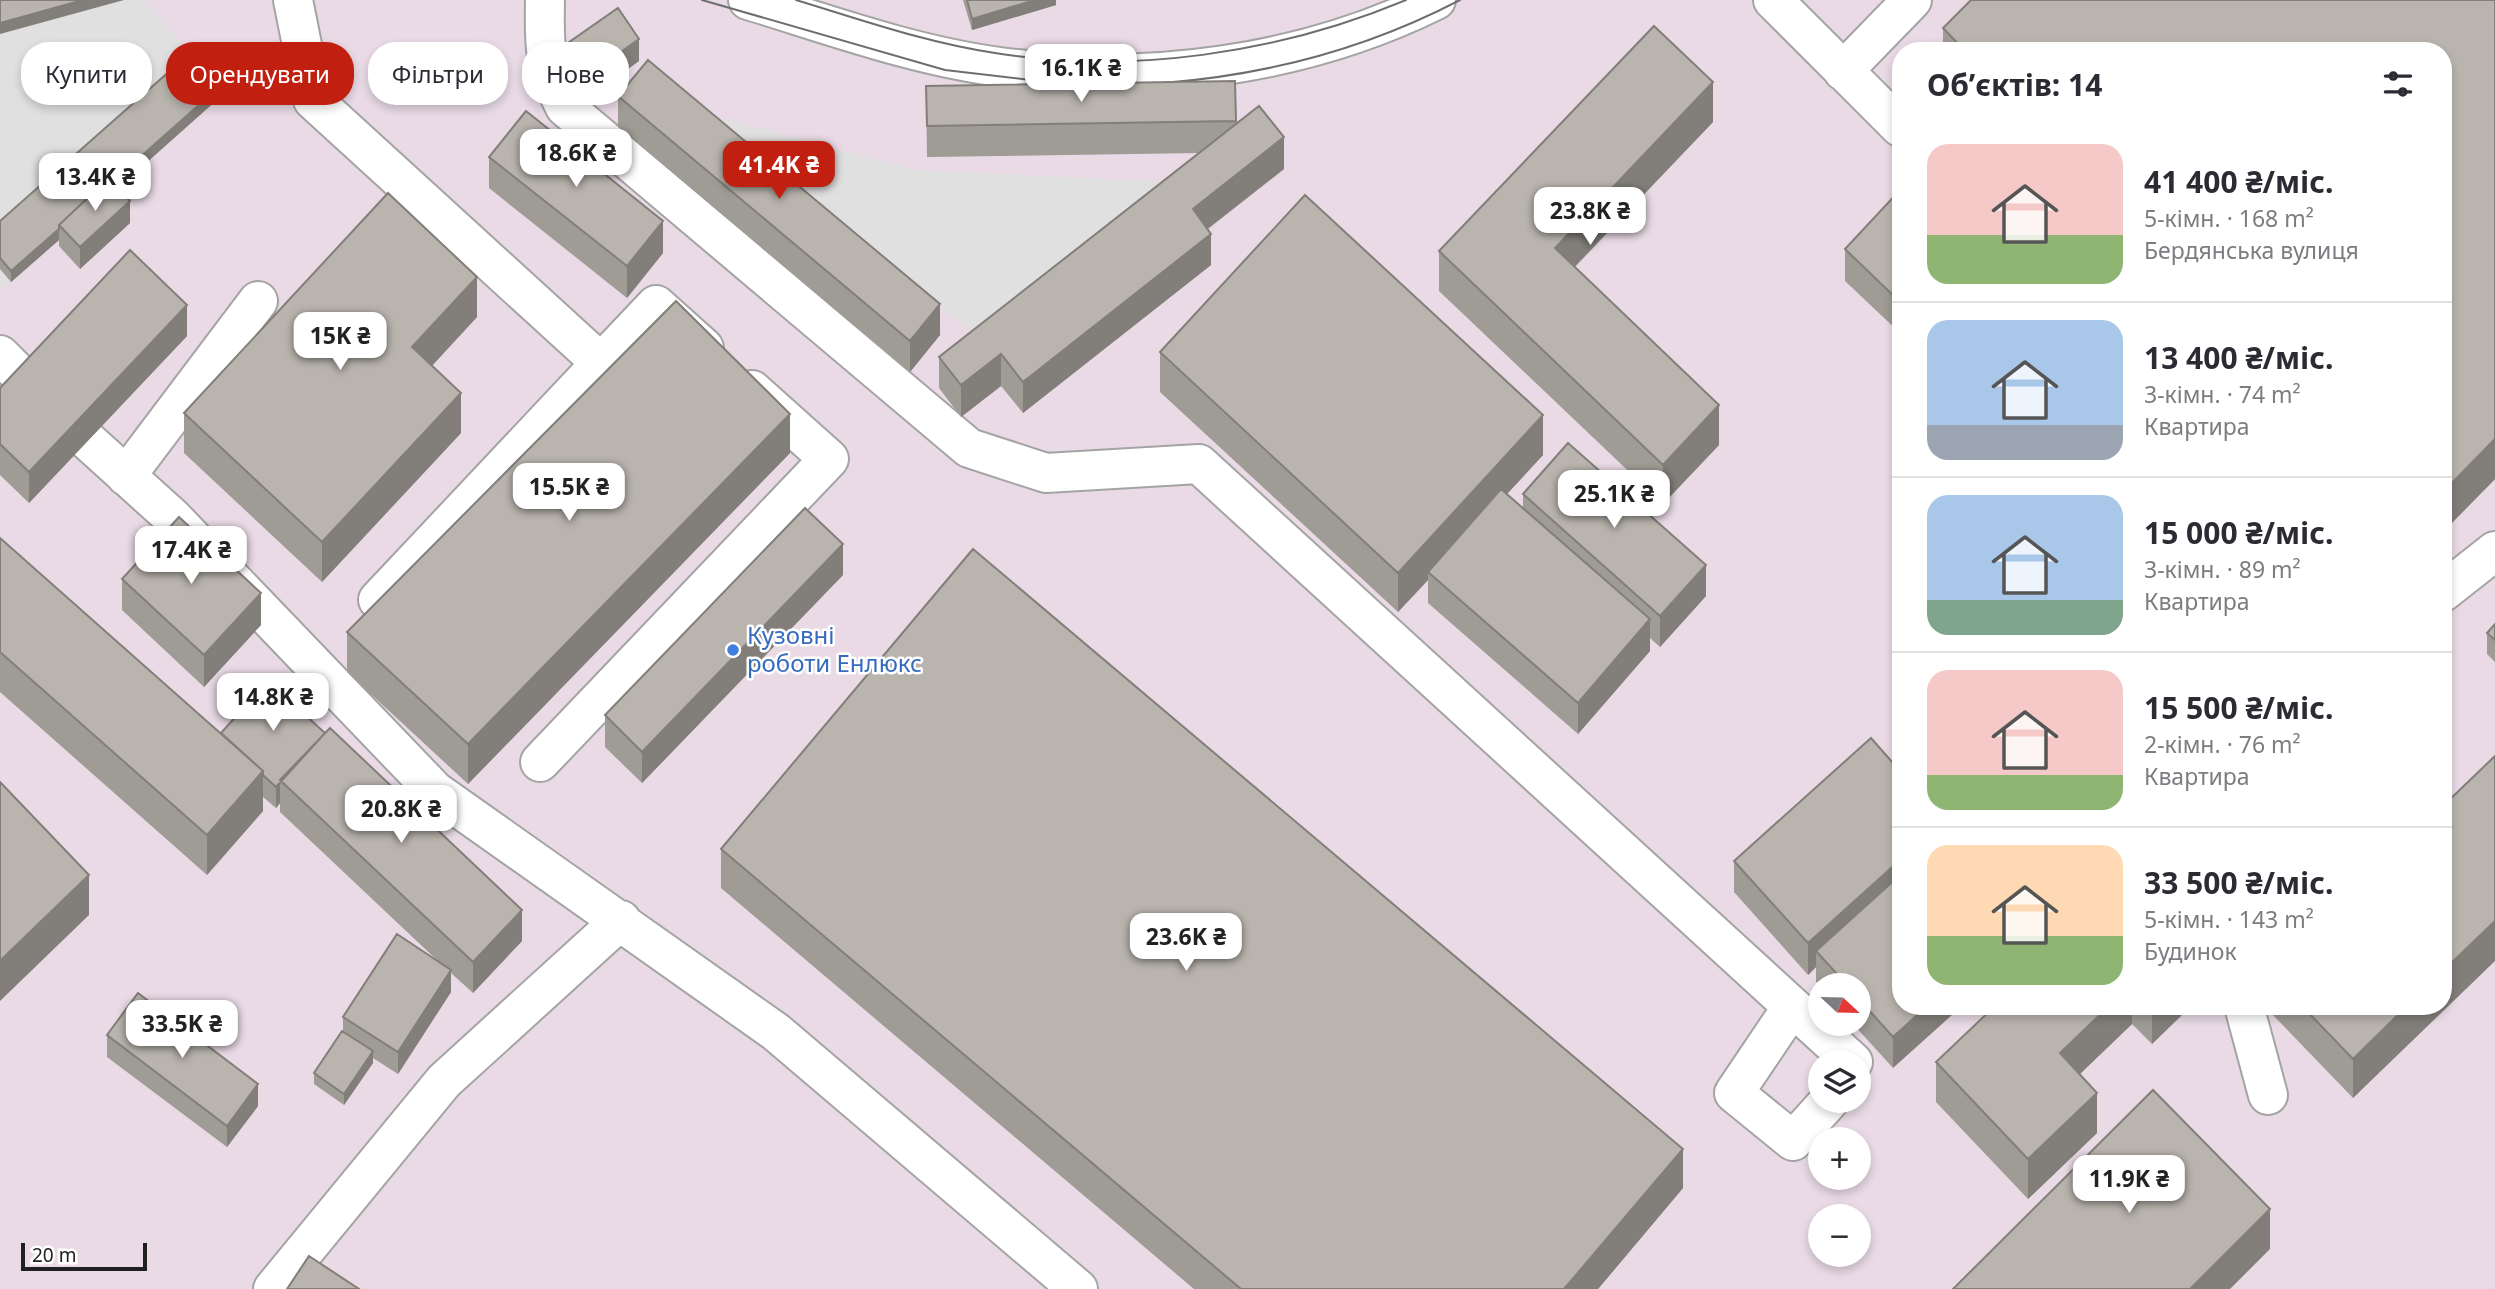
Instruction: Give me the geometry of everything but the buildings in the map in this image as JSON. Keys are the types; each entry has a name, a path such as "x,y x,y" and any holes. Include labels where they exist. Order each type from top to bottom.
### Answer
{"street":[{"path":"293,0 313,100 601,363"},
{"path":"545,0 544,46 550,78 565,107 969,448 1046,473 1199,464 1840,1050"},
{"path":"748,0 945,57 999,67 1093,74 1186,70 1248,61 1352,34 1436,0"},
{"path":"1773,0 1892,119"},
{"path":"1843,71 1912,0"},
{"path":"126,476 258,301"},
{"path":"378,600 656,304 829,459 540,762"},
{"path":"0,355 31,386"},
{"path":"88,441 172,517 435,791 776,1032 1077,1289"},
{"path":"2452,587 2495,551"},
{"path":"2452,591 2495,579"},
{"path":"273,1289 444,1081 621,920"},
{"path":"1792,1007 1734,1093 1793,1141 1818,1113"},
{"path":"2246,1015 2268,1095"}],"shaded area":[{"path":"0,0 2495,0 2495,1289 0,1289"},
{"path":"10,0 143,0 182,42 166,42 166,105 211,105 0,290 0,3"},
{"path":"700,112 915,170 1169,182 970,331"}],"tram line":[{"path":"702,0 945,70 1065,84"},
{"path":"796,0 970,49 1047,59 1099,61 1152,60 1256,46 1307,34 1406,0"},
{"path":"1163,83 1240,73 1316,56 1389,32 1460,0"}],"place":[{"name":"Кузовні роботи Енлюкс","path":"733,650"}]}
